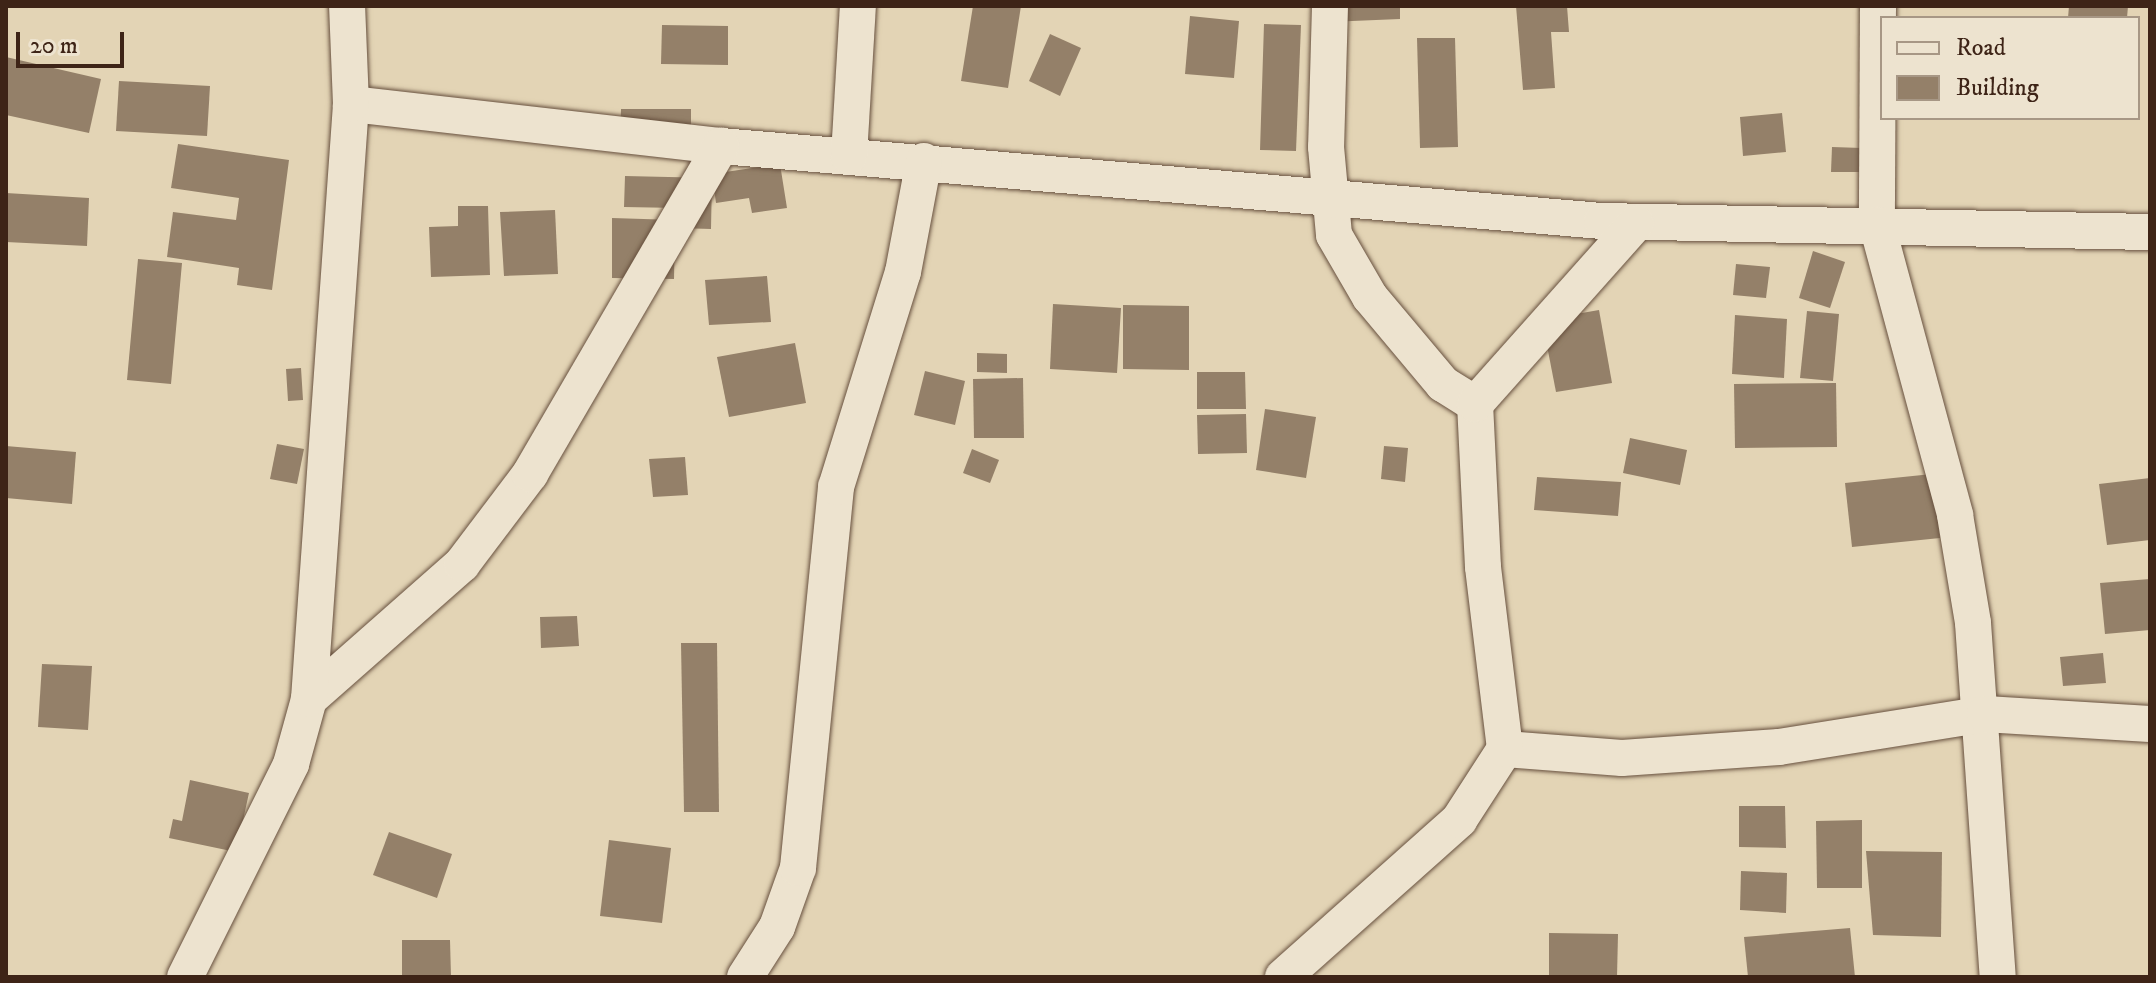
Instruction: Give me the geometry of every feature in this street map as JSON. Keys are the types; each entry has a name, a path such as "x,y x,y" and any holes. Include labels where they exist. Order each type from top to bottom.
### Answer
{"street":[{"path":"185,977 291,764 309,699 351,104 347,6"},
{"path":"849,156 858,6"},
{"path":"1330,6 1328,197 1334,235 1370,297 1443,384 1475,404"},
{"path":"1878,6 1877,225 1955,515 1985,714 1998,977"},
{"path":"351,104 721,146 1636,223 2150,232"},
{"path":"309,699 462,564 530,474 721,146"},
{"path":"745,977 777,927 798,868 836,487 903,272 924,161"},
{"path":"1283,977 1459,820 1505,749 1483,567 1475,404 1636,223"},
{"path":"1505,749 1622,758 1779,747 1985,714 2150,724"}],"building":[{"path":"973,6 1021,6 1008,88 961,81"},
{"path":"1327,6 1400,6 1400,19 1328,22"},
{"path":"1516,6 1567,6 1569,32 1551,32 1555,88 1523,90"},
{"path":"2069,6 2128,6 2127,16 2068,16"},
{"path":"1190,16 1239,21 1234,78 1185,74"},
{"path":"1264,24 1301,25 1296,151 1260,150"},
{"path":"662,25 728,26 728,65 661,64"},
{"path":"1050,34 1081,48 1060,96 1029,81"},
{"path":"1417,38 1455,38 1458,147 1420,148"},
{"path":"6,57 101,79 89,133 6,115"},
{"path":"119,81 210,86 207,136 116,131"},
{"path":"621,109 691,109 691,143 620,143"},
{"path":"1782,113 1786,152 1743,156 1740,117"},
{"path":"178,144 289,160 272,290 237,285 239,268 167,257 173,212 236,220 239,198 171,188"},
{"path":"1832,147 1862,148 1862,172 1831,172"},
{"path":"780,164 787,208 752,213 749,198 716,203 712,174"},
{"path":"625,176 712,178 711,229 678,228 679,208 624,207"},
{"path":"6,193 89,198 87,246 6,242"},
{"path":"458,206 488,206 490,275 431,277 429,227 458,226"},
{"path":"555,210 558,274 504,276 500,212"},
{"path":"612,218 675,220 674,279 612,278"},
{"path":"1813,251 1845,262 1830,308 1799,298"},
{"path":"138,259 182,263 171,384 127,380"},
{"path":"1736,264 1770,267 1766,298 1733,295"},
{"path":"767,276 771,322 709,325 705,280"},
{"path":"1053,304 1121,308 1117,373 1050,369"},
{"path":"1123,305 1189,306 1189,370 1123,369"},
{"path":"1599,310 1612,383 1556,392 1542,320"},
{"path":"1807,311 1839,314 1833,381 1800,378"},
{"path":"1735,315 1787,319 1784,378 1732,374"},
{"path":"795,343 806,403 729,417 717,357"},
{"path":"977,353 1007,354 1007,373 977,372"},
{"path":"301,368 303,400 288,401 286,369"},
{"path":"925,371 965,381 955,425 914,415"},
{"path":"1197,372 1245,372 1246,409 1197,409"},
{"path":"1023,378 1024,438 974,438 973,379"},
{"path":"1836,383 1837,447 1735,448 1734,384"},
{"path":"1265,409 1316,417 1306,478 1256,470"},
{"path":"1246,414 1247,453 1198,454 1197,415"},
{"path":"1630,438 1687,450 1680,485 1623,473"},
{"path":"277,444 304,449 297,484 270,479"},
{"path":"6,446 76,452 72,504 6,498"},
{"path":"1384,446 1408,448 1405,482 1381,479"},
{"path":"972,449 999,460 990,483 963,473"},
{"path":"685,457 688,495 653,497 649,459"},
{"path":"1932,474 1940,538 1852,547 1845,483"},
{"path":"1537,477 1621,482 1618,516 1534,510"},
{"path":"2150,478 2150,540 2107,545 2099,484"},
{"path":"2150,579 2150,630 2105,634 2100,583"},
{"path":"577,616 579,646 541,648 540,617"},
{"path":"681,643 717,643 719,812 684,812"},
{"path":"2103,653 2106,683 2063,686 2060,657"},
{"path":"42,664 92,666 88,730 38,727"},
{"path":"190,780 249,793 236,852 169,838 173,819 182,821"},
{"path":"1739,806 1785,806 1786,848 1739,847"},
{"path":"1862,820 1862,888 1817,888 1816,821"},
{"path":"389,832 452,854 437,898 373,875"},
{"path":"609,840 671,848 662,923 600,916"},
{"path":"1866,851 1942,852 1941,937 1873,935"},
{"path":"1741,871 1787,873 1786,913 1740,910"},
{"path":"1850,928 1855,977 1748,977 1744,937"},
{"path":"1549,933 1618,934 1617,977 1549,977"},
{"path":"402,940 450,940 451,977 402,977"}]}
